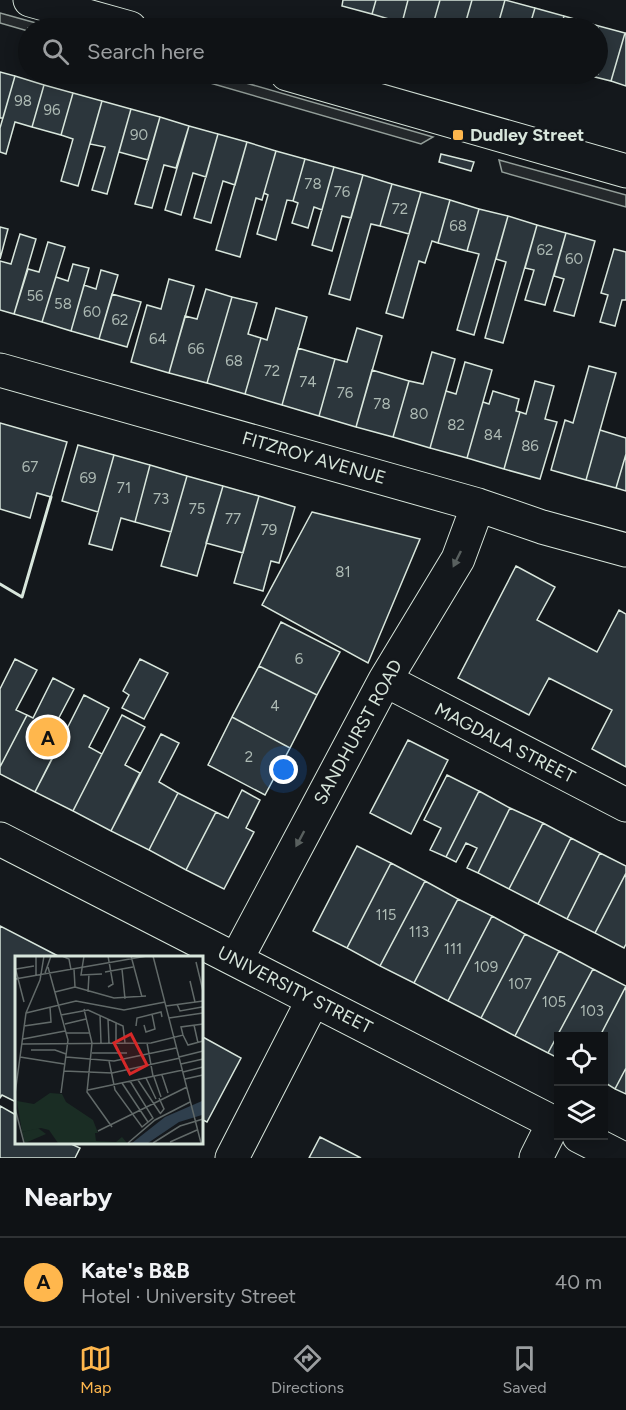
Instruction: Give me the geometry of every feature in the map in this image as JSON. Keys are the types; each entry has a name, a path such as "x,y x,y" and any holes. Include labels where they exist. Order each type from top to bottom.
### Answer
{"street":[{"path":"30,0 94,18"},
{"path":"322,84 626,171"},
{"name":"FITZROY AVENUE","path":"0,370 478,505 542,527 626,550"},
{"name":"SANDHURST ROAD","path":"236,960 385,680 458,559 478,505"},
{"name":"MAGDALA STREET","path":"385,680 626,805"},
{"name":"UNIVERSITY STREET","path":"0,839 554,1123"},
{"path":"232,1158 313,1000"},
{"path":"536,1158 554,1139"},
{"name":"UNIVERSITY STREET","path":"587,1140 622,1158"}],"shaded area":[{"path":"0,13 18,18 18,28 0,23"},
{"path":"214,84 250,84 433,137 421,144"},
{"path":"499,160 626,195 626,207 502,172"}],"building":[{"path":"343,0 376,0 372,14 342,6"},
{"path":"376,0 408,0 403,18 385,18 372,14"},
{"path":"408,0 440,0 435,18 403,18"},
{"path":"440,0 472,0 467,18 435,18"},
{"path":"472,0 505,0 500,18 467,18"},
{"path":"505,0 535,8 532,18 500,18"},
{"path":"535,8 564,16 564,18 532,18"},
{"path":"608,28 625,33 611,81 608,80"},
{"path":"626,33 626,86 611,81"},
{"path":"0,72 15,76 3,118 0,118"},
{"path":"15,76 18,77 18,84 44,85 32,127 15,122 6,154 0,152 0,128"},
{"path":"44,85 73,93 61,135 32,127"},
{"path":"73,93 102,101 78,186 61,181 73,139 61,135"},
{"path":"102,101 131,109 107,194 92,190 105,147 90,144"},
{"path":"131,109 160,117 148,160 119,152"},
{"path":"160,117 189,126 176,168 164,165 152,208 135,204"},
{"path":"189,126 218,134 206,177 193,173 181,215 165,210"},
{"path":"218,134 247,142 235,185 223,181 211,223 194,218"},
{"path":"247,142 276,151 262,200 256,198 240,257 216,250"},
{"path":"276,151 305,159 293,201 287,200 276,240 257,234 268,195 264,193"},
{"path":"441,154 474,162 471,171 439,162"},
{"path":"305,159 334,167 322,210 314,207 308,228 292,223 298,203 293,201"},
{"path":"334,167 363,175 351,218 342,216 332,251 312,245"},
{"path":"363,175 392,184 380,226 371,224 350,300 329,294"},
{"path":"392,184 421,192 409,234 380,226"},
{"path":"421,192 450,200 438,243 432,241 425,263 419,261 403,318 386,313"},
{"path":"450,200 479,209 467,251 438,243"},
{"path":"479,209 508,216 474,335 457,330 479,254 467,251"},
{"path":"508,216 537,225 503,343 485,338 506,262 496,259"},
{"path":"537,225 566,233 545,305 525,300 534,270 525,268"},
{"path":"0,227 8,229 0,259"},
{"path":"566,233 595,241 574,316 554,311 564,279 554,276"},
{"path":"20,234 36,239 14,314 0,310 0,261 11,264"},
{"path":"48,242 65,247 42,322 14,314 28,269 39,272"},
{"path":"614,249 626,252 626,300 622,300 615,326 600,322 608,295 601,293"},
{"path":"73,264 89,268 71,331 42,322 56,277 68,281"},
{"path":"101,270 118,275 99,339 71,331 84,285 96,289"},
{"path":"169,279 194,286 169,373 131,362 147,305 161,309"},
{"path":"206,289 232,297 207,383 169,373 185,316 197,319"},
{"path":"112,294 141,302 127,347 99,339"},
{"path":"232,297 257,303 248,334 261,338 245,394 207,383"},
{"path":"276,308 307,317 282,405 245,394 261,338 267,340"},
{"path":"357,328 382,336 356,427 319,416 335,359 347,362"},
{"path":"298,348 335,359 319,416 282,405"},
{"path":"432,352 455,359 430,448 393,437 409,381 423,384"},
{"path":"465,362 492,370 467,458 430,448 446,391 456,394"},
{"path":"589,366 616,373 586,480 551,470 565,420 573,423"},
{"path":"372,370 409,381 393,437 356,427"},
{"path":"535,381 554,386 545,419 557,422 540,479 504,469 520,412 526,414"},
{"path":"493,391 519,399 516,411 520,412 504,469 467,458 483,402 489,404"},
{"path":"0,423 67,442 51,497 37,493 30,518 0,509"},
{"path":"600,430 626,438 626,454 616,488 586,480"},
{"path":"78,445 114,455 98,512 62,501"},
{"path":"626,454 626,491 616,488"},
{"path":"114,455 150,465 135,522 121,518 112,550 89,544"},
{"path":"150,465 187,476 171,532 135,522"},
{"path":"187,476 223,486 197,576 161,566"},
{"path":"223,486 259,496 243,553 206,543"},
{"path":"259,496 295,507 279,563 271,561 263,591 234,583"},
{"path":"312,512 420,539 368,663 262,605"},
{"path":"516,566 555,587 537,620 597,652 619,610 626,614 626,767 592,749 612,710 549,678 529,715 458,678"},
{"path":"281,622 340,652 317,695 259,666"},
{"path":"15,659 37,670 16,710 27,715 0,767 0,689"},
{"path":"140,659 168,673 144,719 122,708 129,695 123,691"},
{"path":"259,666 317,695 290,748 232,717"},
{"path":"53,678 74,689 53,729 65,734 35,792 0,774 0,767 27,715 33,718"},
{"path":"84,695 109,708 89,747 102,754 73,811 35,792"},
{"path":"122,715 145,727 125,765 140,773 111,831 73,811"},
{"path":"232,717 290,748 265,795 208,765"},
{"path":"161,734 179,743 159,782 178,793 149,850 111,831"},
{"path":"408,740 448,760 411,834 370,813"},
{"path":"447,775 479,791 446,857 430,850 441,828 424,820"},
{"path":"242,790 260,800 246,828 254,832 224,889 186,870 216,812 228,818"},
{"path":"479,791 510,808 478,873 467,868 477,848 466,843 456,862 446,857"},
{"path":"178,793 216,812 186,870 149,850"},
{"path":"510,808 543,823 509,889 478,873"},
{"path":"543,823 571,838 538,904 509,889"},
{"path":"571,838 600,853 567,919 538,904"},
{"path":"357,846 391,863 347,948 313,931"},
{"path":"600,853 626,866 626,873 595,933 567,919"},
{"path":"391,863 425,881 380,966 347,948"},
{"path":"626,873 626,944 624,948 595,933"},
{"path":"425,881 458,899 414,983 380,966"},
{"path":"458,899 492,916 448,1001 414,983"},
{"path":"492,916 525,934 481,1018 448,1001"},
{"path":"0,926 58,956 15,956 15,1102 2,1095 0,1098"},
{"path":"525,934 559,951 515,1036 481,1018"},
{"path":"559,951 593,969 559,1032 554,1032 554,1042 548,1053 515,1036"},
{"path":"593,969 626,986 602,1032 559,1032"},
{"path":"626,986 626,1068 615,1089 608,1085 608,1032 602,1032"},
{"path":"202,1037 241,1058 207,1122 202,1120"},
{"path":"554,1042 554,1056 548,1053"},
{"path":"626,1068 626,1094 615,1089"},
{"path":"0,1106 15,1114 15,1143 69,1143 80,1148 75,1158 0,1158"},
{"path":"320,1137 361,1158 309,1158"}],"wall":[{"path":"0,584 22,597 51,497"}],"place":[{"name":"Dudley Street","path":"458,135"},
{"name":"Kate's B&B","path":"48,737"}]}
